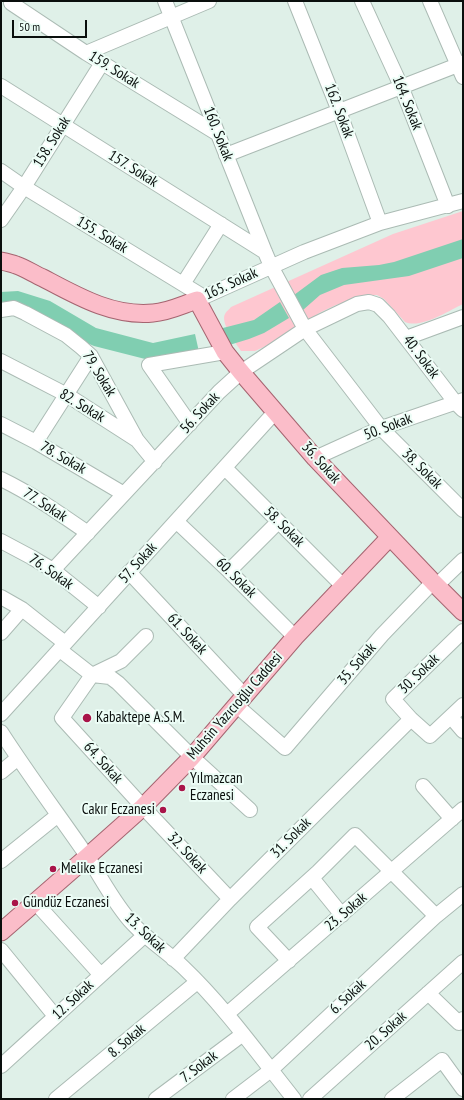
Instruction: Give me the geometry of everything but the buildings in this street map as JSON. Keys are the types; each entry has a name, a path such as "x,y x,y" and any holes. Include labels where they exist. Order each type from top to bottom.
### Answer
{"main road":[{"name":"165. Sokak","path":"1,261 17,265 81,298 113,310 151,314 165,311 200,299"},
{"name":"36. Sokak","path":"200,299 225,352 241,372 315,458 434,584 463,612"},
{"name":"Muhsin Yazıcıoğlu Caddesi","path":"1,932 143,807 192,757 295,637 390,537"}],"street":[{"name":"160. Sokak","path":"165,1 271,266 306,329"},
{"path":"86,53 209,1"},
{"name":"162. Sokak","path":"295,1 339,112 380,223"},
{"name":"164. Sokak","path":"362,1 401,86 448,206"},
{"path":"226,155 339,112 401,86 461,68 430,1"},
{"name":"159. Sokak","path":"10,3 86,53 218,134"},
{"name":"158. Sokak","path":"1,220 24,188 102,63"},
{"name":"157. Sokak","path":"1,86 265,252"},
{"name":"155. Sokak","path":"1,171 24,188 183,284 200,299"},
{"name":"165. Sokak","path":"200,299 304,252 380,223 463,202"},
{"path":"183,284 221,224"},
{"name":"56. Sokak","path":"53,570 219,392 241,372 306,329 357,304 369,302 378,305"},
{"name":"40. Sokak","path":"378,305 389,316 460,404"},
{"name":"79. Sokak","path":"1,310 14,308 25,313 66,335 82,347 91,356 137,440"},
{"path":"406,338 463,317"},
{"name":"38. Sokak","path":"306,329 381,428 463,510"},
{"path":"190,424 149,365 225,352"},
{"path":"36,442 91,356"},
{"name":"82. Sokak","path":"1,361 67,395 137,440 154,462"},
{"name":"50. Sokak","path":"315,458 381,428 460,404"},
{"name":"57. Sokak","path":"1,714 275,412"},
{"name":"78. Sokak","path":"1,424 36,442 124,494"},
{"name":"58. Sokak","path":"225,468 343,586"},
{"name":"77. Sokak","path":"1,479 45,503 88,533"},
{"name":"60. Sokak","path":"176,521 295,637"},
{"path":"229,571 278,522"},
{"name":"76. Sokak","path":"1,541 53,570 99,607"},
{"name":"35. Sokak","path":"285,748 382,635 434,584 463,560"},
{"name":"61. Sokak","path":"129,572 240,700 285,748"},
{"path":"1,597 22,609 92,675 110,678 118,683 192,757 250,810"},
{"path":"1,633 22,609"},
{"name":"30. Sokak","path":"411,719 393,699 463,631"},
{"path":"92,675 121,661 146,636"},
{"name":"64. Sokak","path":"92,675 62,718 143,807"},
{"path":"411,719 430,736 463,705"},
{"path":"451,717 463,731"},
{"name":"31. Sokak","path":"173,959 230,899 411,719"},
{"name":"13. Sokak","path":"1,732 123,912 133,924 183,967 227,1014 294,1099"},
{"path":"1,772 18,758"},
{"path":"423,786 452,819"},
{"name":"32. Sokak","path":"143,807 230,899"},
{"name":"23. Sokak","path":"227,1014 289,962 463,809"},
{"path":"1,861 58,815"},
{"path":"289,962 257,927 312,878 355,835 436,916"},
{"path":"312,878 342,915"},
{"name":"6. Sokak","path":"233,1099 270,1070 436,916 463,894"},
{"path":"35,902 100,974"},
{"name":"12. Sokak","path":"1,1066 145,934"},
{"path":"1,950 55,1016"},
{"name":"20. Sokak","path":"310,1099 463,962"},
{"name":"8. Sokak","path":"56,1099 197,982"},
{"path":"428,994 461,1021"},
{"name":"7. Sokak","path":"156,1099 243,1034"},
{"path":"392,1099 442,1060 462,1086"}],"shaded area":[{"path":"463,211 463,304 442,315 426,321 411,324 405,322 384,299 377,295 369,295 336,305 321,312 270,344 255,351 241,351 232,338 224,318 231,307 393,234"},
{"path":"463,239 463,258 409,276 344,285 320,295 303,310 294,295 321,275 342,268 379,265 394,262"},
{"path":"18,291 50,301 96,328 153,343 195,334 199,352 153,361 94,346 1,306 1,292"},
{"path":"280,302 289,318 264,333 226,346 219,329 254,320"}],"place":[{"name":"Kabaktepe A.S.M.","path":"87,718"},
{"name":"Yılmazcan Eczanesi","path":"182,788"},
{"name":"Cakır Eczanesi","path":"163,810"},
{"name":"Melike Eczanesi","path":"53,869"},
{"name":"Gündüz Eczanesi","path":"15,903"}]}
